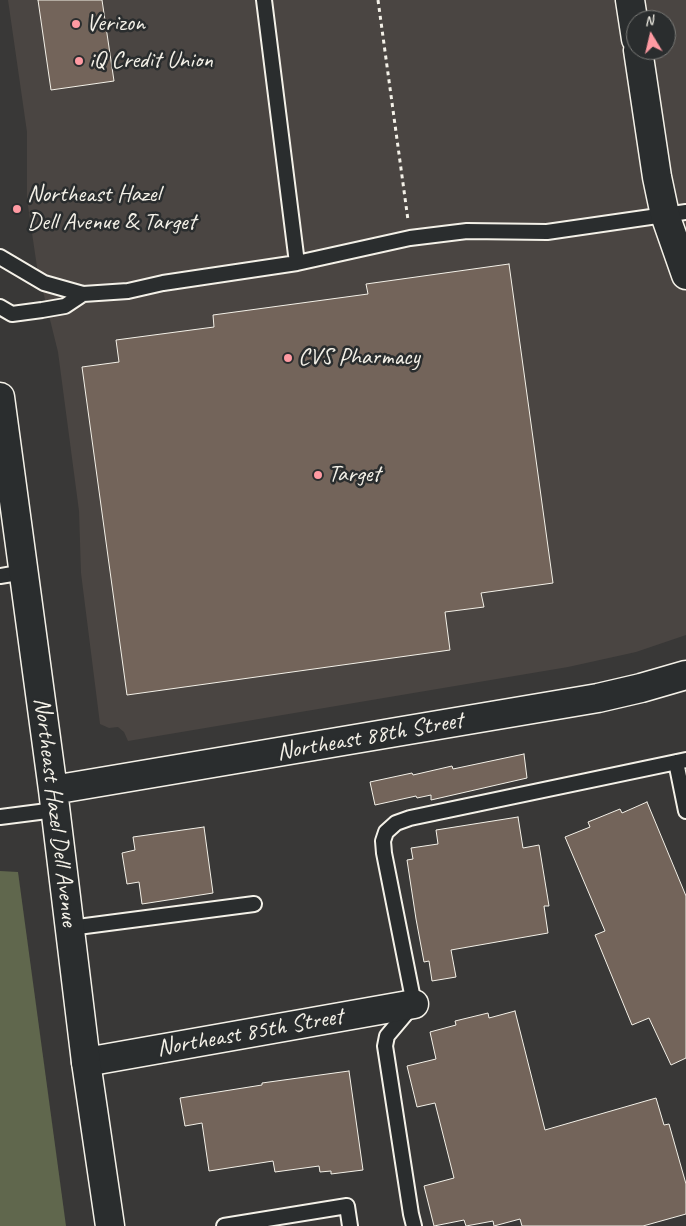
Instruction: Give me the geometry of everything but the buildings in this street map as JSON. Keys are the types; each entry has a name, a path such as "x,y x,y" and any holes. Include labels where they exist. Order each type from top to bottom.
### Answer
{"street":[{"path":"639,60 657,177 675,214 686,275"},
{"name":"Northeast Hazel Dell Avenue","path":"0,397 12,574 54,800 86,1062 110,1226"},
{"name":"Northeast 88th Street","path":"54,800 598,698 686,675"},
{"name":"Northeast 85th Street","path":"86,1062 414,1004"}],"lane":[{"path":"264,0 297,263"},
{"path":"0,257 44,283 83,294 128,292 163,283 297,263 410,238 467,232 547,232 675,214"},
{"path":"0,307 12,314 50,309 66,306 83,294"},
{"path":"414,1226 385,1046 387,1036 414,1004 384,853 383,841 386,832 396,823 410,818 681,761 686,811"},
{"path":"0,817 54,800"},
{"path":"70,928 254,904"},
{"path":"224,1226 283,1221 347,1206 350,1226"}],"path":[{"path":"378,0 410,238"}],"shaded area":[{"path":"8,0 686,0 686,635 636,652 568,667 128,741 124,732 118,727 109,728 100,724 81,573 79,511 58,352 37,267 27,199 27,132"}],"green space":[{"path":"0,871 18,872 66,1226 0,1226"}],"place":[{"name":"Verizon","path":"76,24"},
{"name":"iQ Credit Union","path":"79,61"},
{"name":"Northeast Hazel Dell Avenue & Target","path":"17,209"},
{"name":"CVS Pharmacy","path":"288,358"},
{"name":"Target","path":"318,475"}]}
